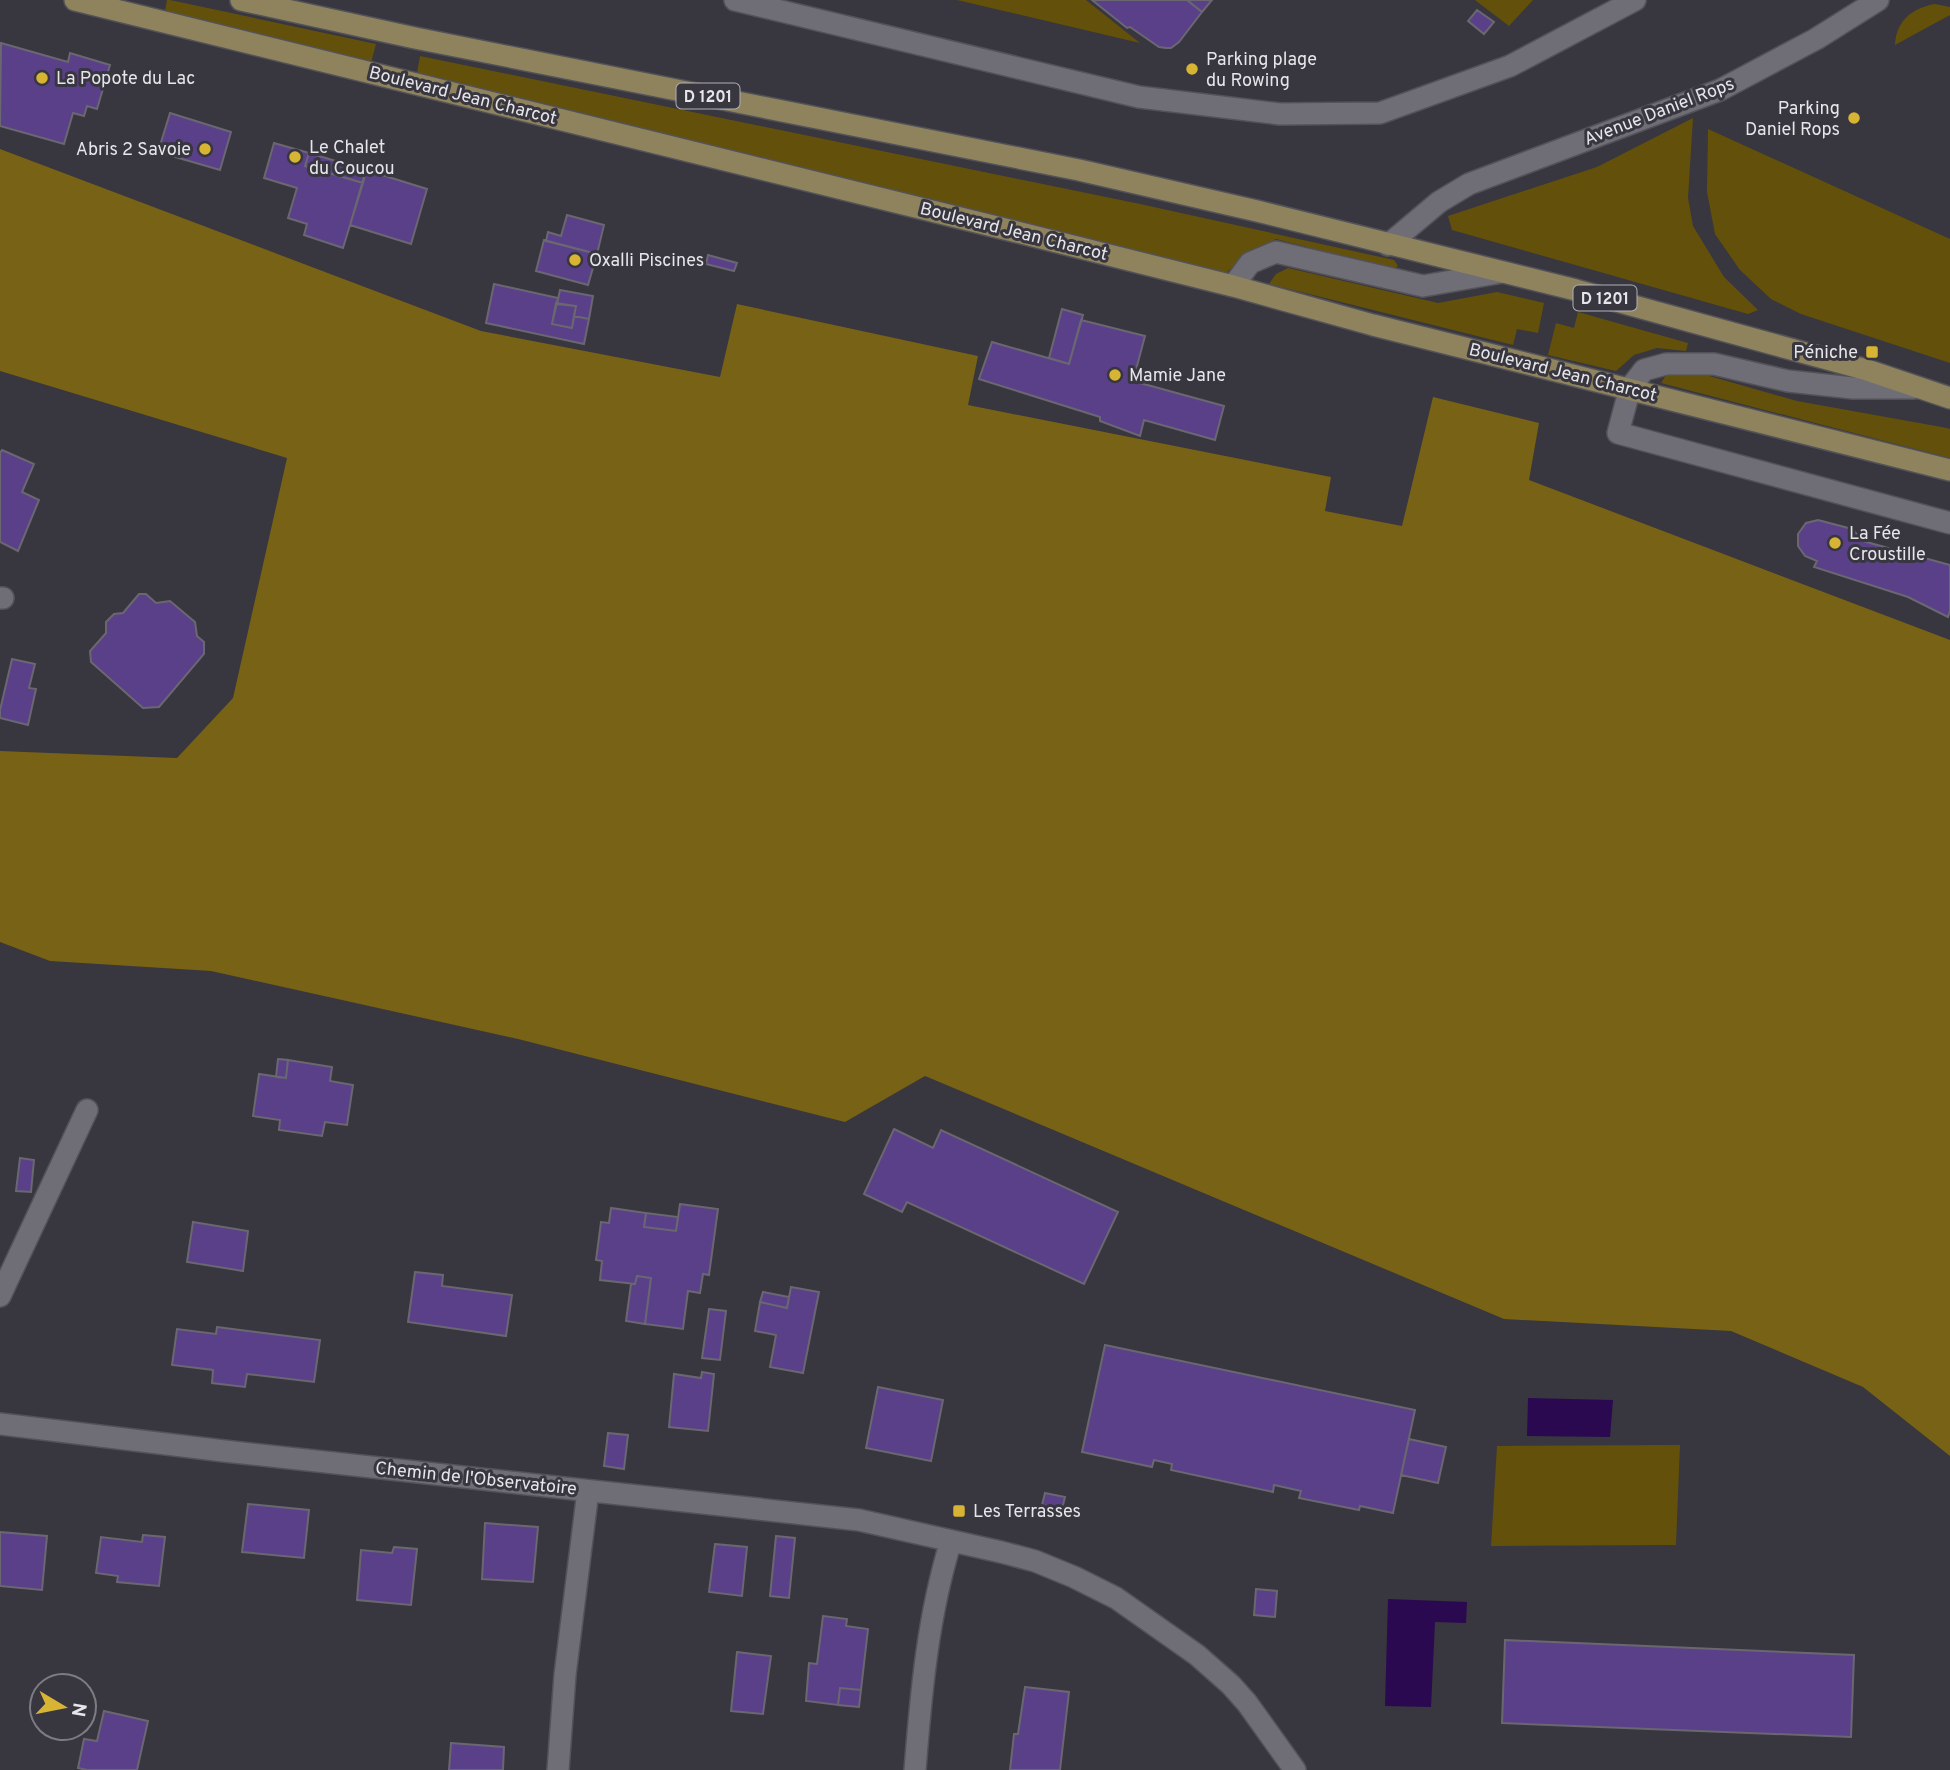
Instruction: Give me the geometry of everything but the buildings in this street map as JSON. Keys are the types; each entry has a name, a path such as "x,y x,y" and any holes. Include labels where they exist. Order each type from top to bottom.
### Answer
{"main road":[{"name":"Boulevard Jean Charcot","path":"75,0 1233,286 1373,325 1950,470"},
{"name":"D 1201","path":"241,0 429,41 1079,170 1257,211 1503,272 1867,370 1950,398"}],"street":[{"path":"735,0 1139,97 1280,114 1380,113 1510,66 1635,0"},
{"name":"Avenue Daniel Rops","path":"1388,245 1439,201 1469,184 1720,90 1816,39 1878,0"},
{"path":"1233,286 1250,263 1276,252 1423,286 1503,272"},
{"path":"1919,388 1853,388 1788,381 1714,364 1666,364 1644,370 1630,388 1618,433 1950,523"},
{"path":"0,1296 87,1110"},
{"name":"Chemin de l'Observatoire","path":"0,1424 859,1520 1035,1561 1116,1598 1197,1655 1231,1685 1295,1770"},
{"path":"558,1770 565,1675 588,1490"},
{"path":"915,1770 920,1701 931,1628 951,1541"}],"shaded area":[{"path":"167,0 376,44 371,63 165,11"},
{"path":"957,0 1086,0 1140,43"},
{"path":"1475,0 1533,0 1509,26"},
{"path":"1935,4 1950,7 1950,15 1895,45 1898,29 1907,17 1912,12"},
{"path":"420,56 1140,204 1394,260 1398,266 1393,269 1276,239 1247,254 1226,273 417,73"},
{"path":"1693,118 1688,198 1693,226 1724,277 1758,310 1748,314 1452,230 1448,216 1597,167"},
{"path":"1708,129 1950,239 1950,363 1801,314 1771,299 1740,270 1715,234 1707,192"},
{"path":"0,149 481,331 720,377 737,304 978,356 968,405 1331,477 1325,511 1402,526 1433,397 1539,423 1529,480 1950,640 1950,1456 1863,1387 1731,1331 1504,1319 925,1076 845,1122 518,1039 211,971 50,961 0,942 0,751 177,758 233,698 287,458 0,371"},
{"path":"1288,268 1438,303 1497,292 1544,303 1538,333 1517,329 1513,345 1269,284 1276,274"},
{"path":"1578,312 1688,343 1686,351 1657,348 1634,355 1616,371 1548,355 1556,323 1574,328"},
{"path":"1669,371 1692,371 1797,401 1947,428 1950,429 1950,458 1661,383"},
{"path":"1528,1398 1613,1400 1610,1437 1527,1436"},
{"path":"1680,1445 1676,1545 1491,1546 1497,1446"},
{"path":"1388,1599 1467,1602 1466,1623 1435,1622 1431,1707 1385,1706"}],"place":[{"name":"Parking plage du Rowing","path":"1192,69"},
{"name":"La Popote du Lac","path":"42,78"},
{"name":"Parking Daniel Rops","path":"1854,118"},
{"name":"Abris 2 Savoie","path":"205,149"},
{"name":"Le Chalet du Coucou","path":"295,157"},
{"name":"Oxalli Piscines","path":"575,260"},
{"name":"Péniche","path":"1872,352"},
{"name":"Mamie Jane","path":"1115,375"},
{"name":"La Fée Croustille","path":"1835,543"},
{"name":"Les Terrasses","path":"959,1511"}]}
